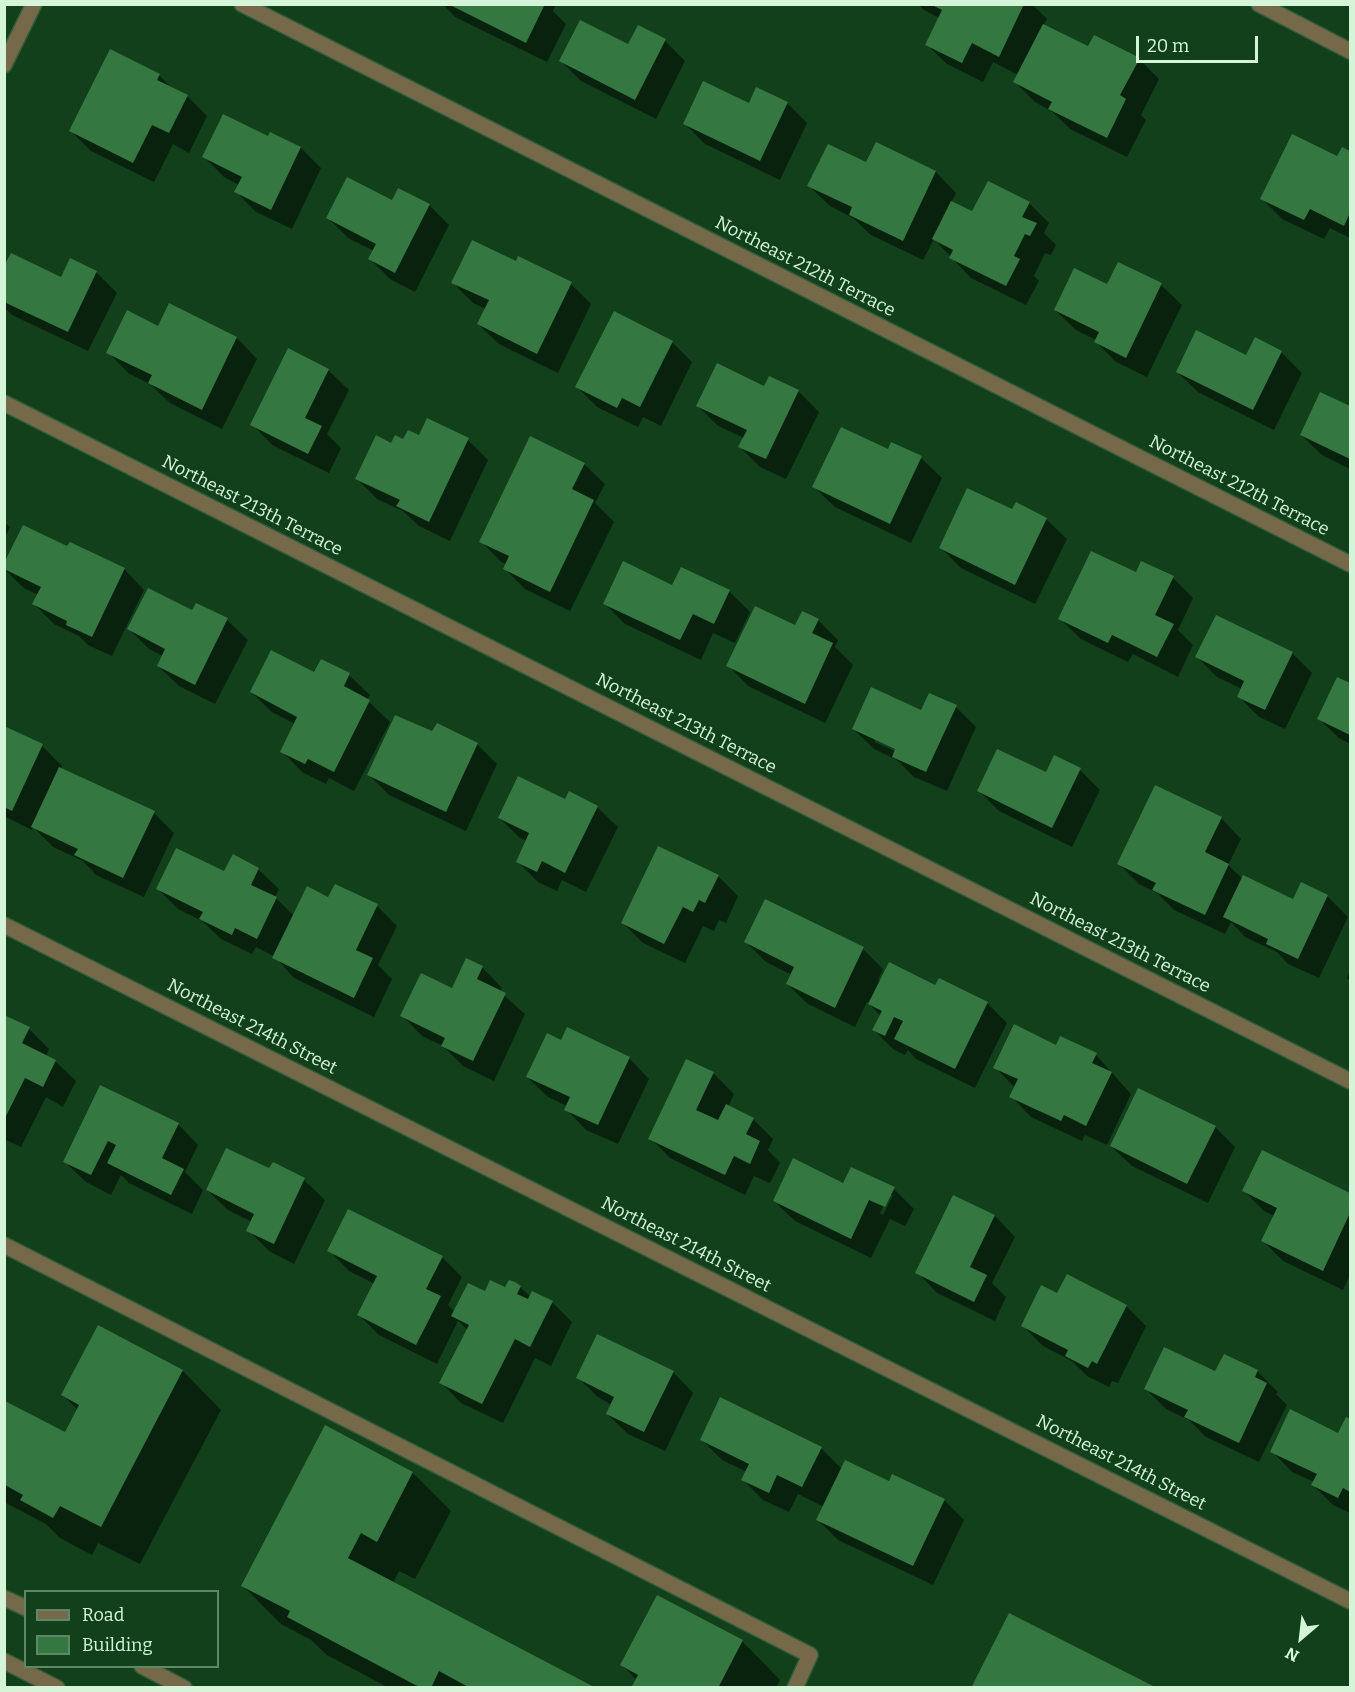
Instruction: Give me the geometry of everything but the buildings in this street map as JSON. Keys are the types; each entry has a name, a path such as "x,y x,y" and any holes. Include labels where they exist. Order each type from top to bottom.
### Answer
{"street":[{"path":"4,65 34,4"},
{"name":"Northeast 212th Terrace","path":"242,4 1350,564"},
{"path":"1259,4 1350,51"},
{"name":"Northeast 213th Terrace","path":"4,403 1350,1081"},
{"name":"Northeast 214th Street","path":"4,925 1350,1601"},
{"path":"4,1245 810,1655 795,1688"},
{"path":"4,1598 24,1607"},
{"path":"4,1661 57,1688"},
{"path":"146,1668 184,1688"}]}
